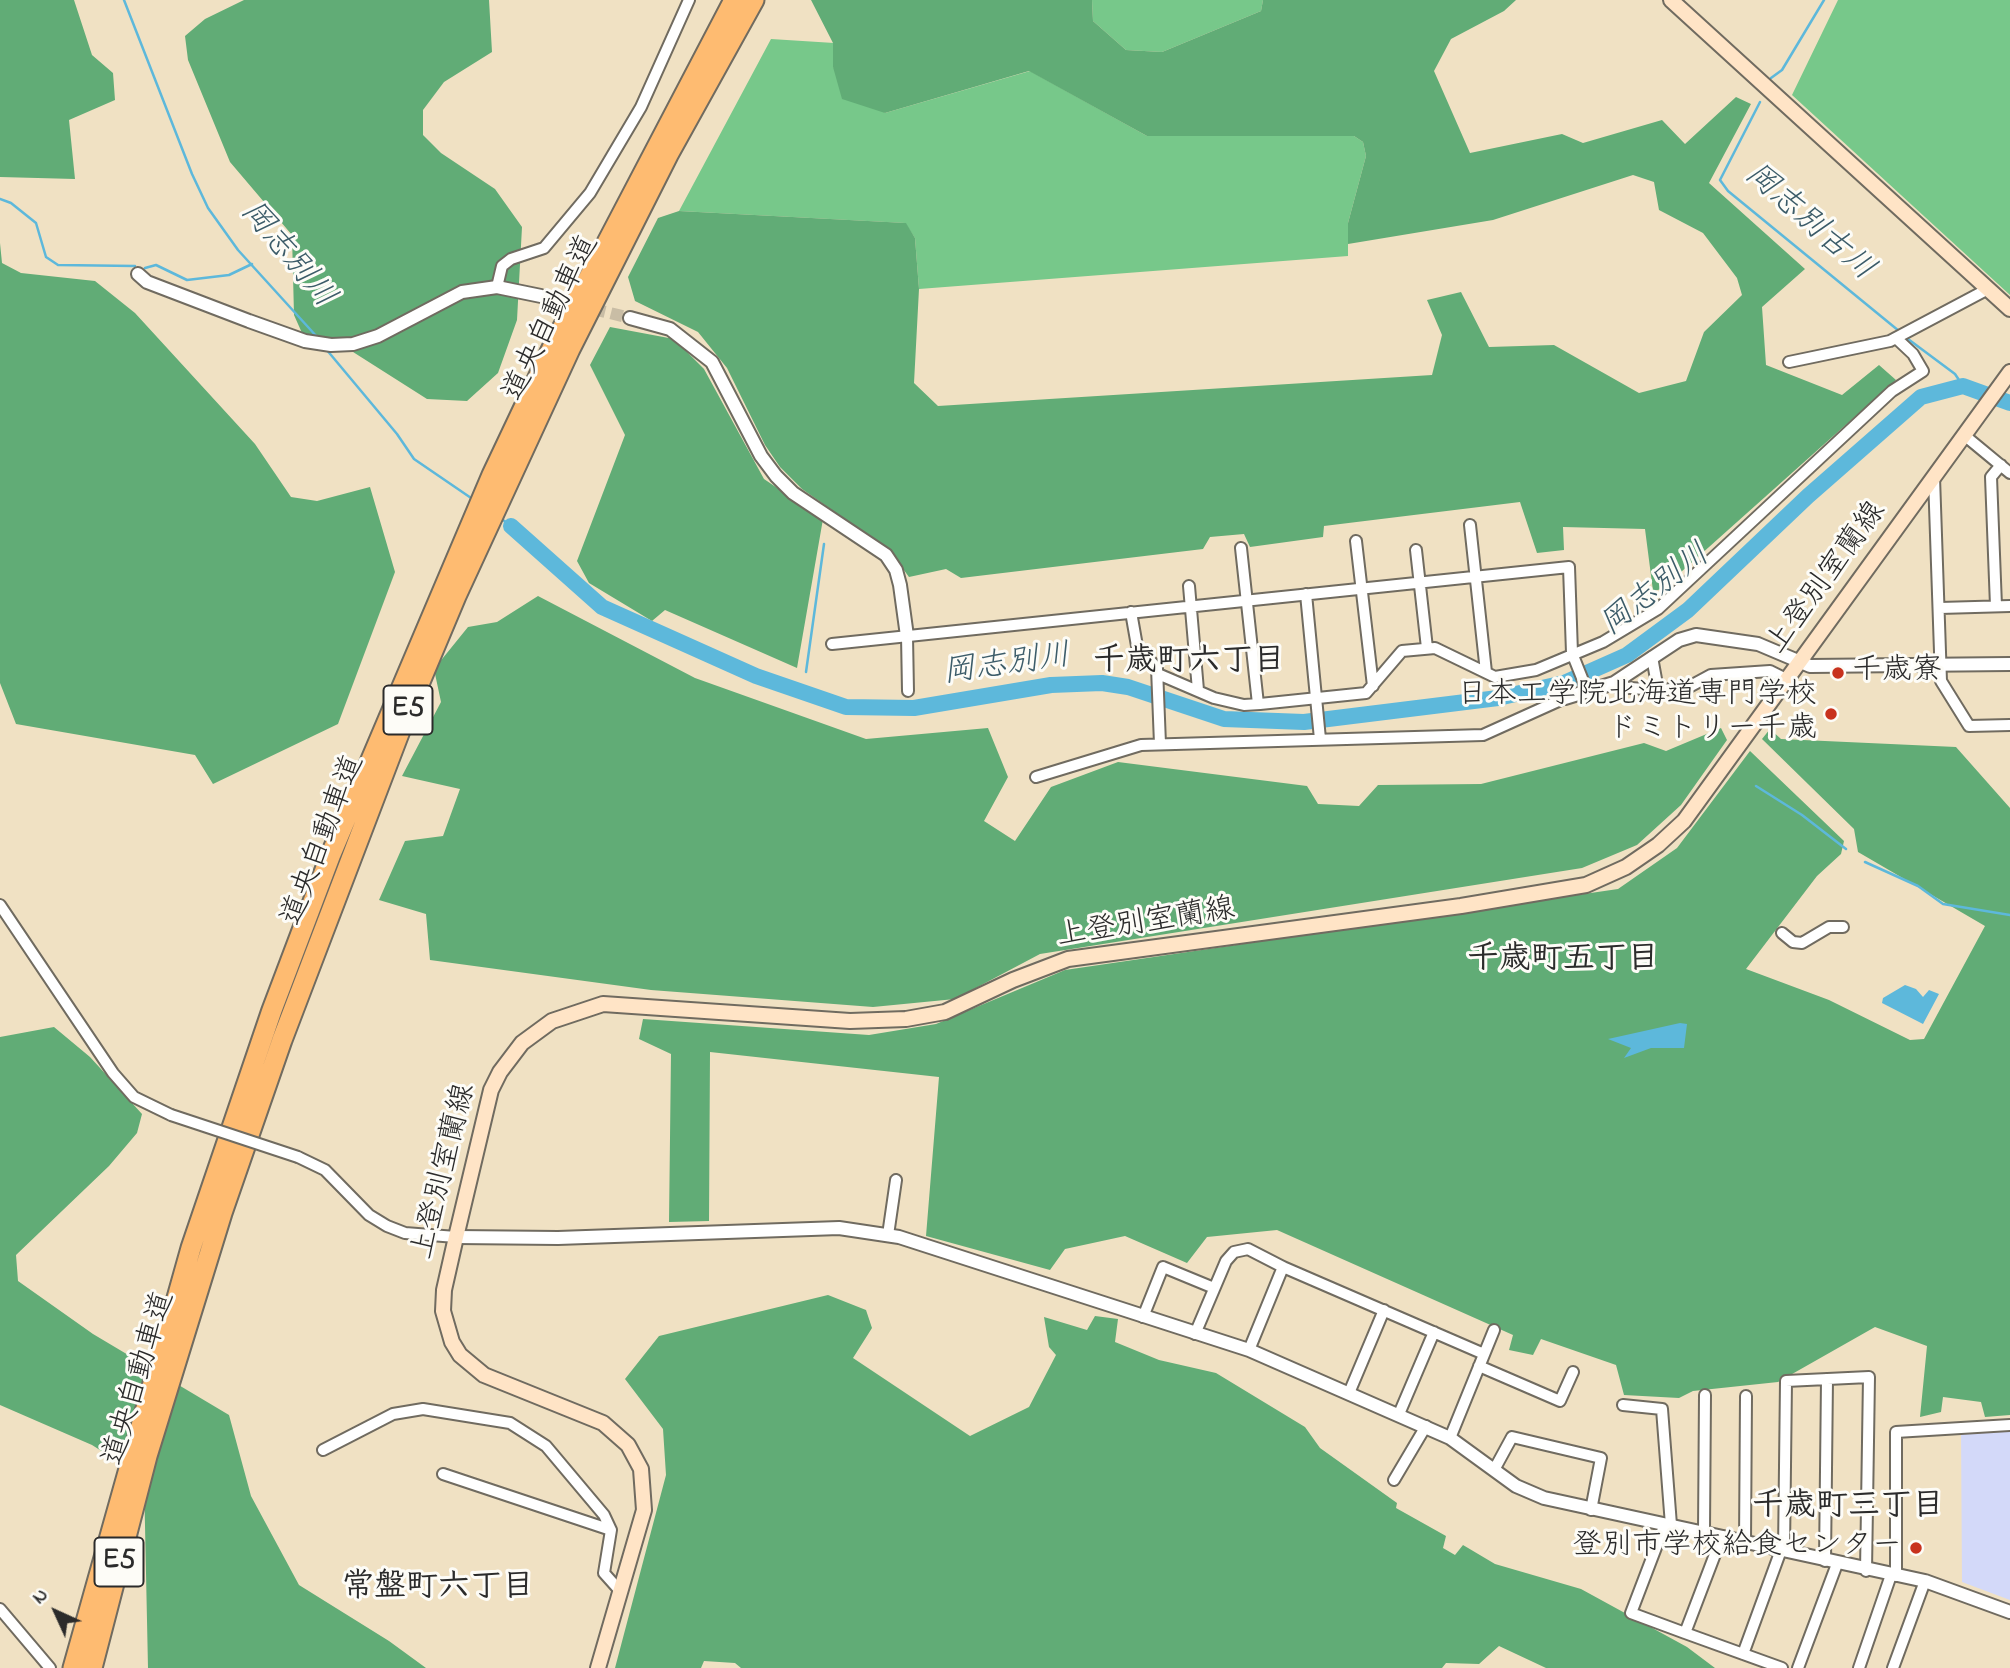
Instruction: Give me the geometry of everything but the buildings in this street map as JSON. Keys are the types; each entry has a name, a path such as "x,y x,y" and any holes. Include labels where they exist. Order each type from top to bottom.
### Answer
{"highway":[{"name":"道央自動車道","path":"92,1668 139,1454 196,1234 272,1010 331,853 492,475 560,332 734,0"},
{"name":"道央自動車道","path":"73,1668 139,1454 282,1040 405,715 456,596 570,349 668,155 754,0"}],"main road":[{"path":"1671,0 2010,309"},
{"name":"上登別室蘭線","path":"598,1668 644,1510 644,1479 636,1458 617,1433 603,1423 484,1375 460,1355 447,1330 443,1311 478,1136 500,1072 536,1031 570,1013 603,1004 850,1021 906,1019 945,1012 1013,980 1068,959 1461,906 1586,885 1626,867 1658,845 1684,821 2009,373"}],"street":[{"path":"497,287 502,266 511,259 544,248 590,194 641,107 689,0"},
{"path":"138,274 147,282 249,321 305,341 331,345 353,344 377,336 462,292 497,287 541,296"},
{"path":"1789,362 1896,338 1988,289"},
{"path":"630,318 670,330 712,362 761,456 776,476 793,493 886,555 897,570 900,585 907,636 908,691"},
{"path":"1158,676 1214,698 1244,705 1366,693 1402,651 1435,648 1495,677 1536,670 1573,656 1603,642 1658,609 1892,391 1923,371 1913,354 1896,338"},
{"path":"1964,435 2006,469 1991,477 1996,606"},
{"path":"1934,476 1941,681 1969,726 2010,725"},
{"path":"1470,525 1486,672"},
{"path":"1356,541 1373,686"},
{"path":"1241,548 1258,704"},
{"path":"1416,550 1427,648"},
{"path":"832,644 1569,567 1573,656 1586,687"},
{"path":"1189,586 1198,691"},
{"path":"1306,594 1319,734"},
{"path":"1940,608 2010,606"},
{"path":"1131,612 1137,646 1158,676 1160,744"},
{"path":"1036,777 1132,746 1319,734 1483,735 1586,687 1614,683 1679,640 1709,636 1758,644 1810,666 2010,664"},
{"path":"1652,657 1658,690"},
{"path":"1614,683 1617,687 1658,690 1687,688 1711,675 1770,671 1788,680"},
{"path":"0,905 113,1073 134,1097 172,1115 298,1157 325,1170 369,1215 405,1233 456,1237 558,1238 839,1228 888,1235 1249,1350 1450,1438 1516,1486 1544,1498 1591,1510 1704,1531 1866,1571 1925,1581 2010,1612"},
{"path":"1782,933 1793,942 1802,943 1829,928 1843,927"},
{"path":"888,1235 896,1180"},
{"path":"1195,1334 1229,1256 1248,1249 1283,1267 1484,1354"},
{"path":"1143,1317 1163,1267 1214,1288"},
{"path":"1249,1350 1283,1267"},
{"path":"1349,1393 1384,1310"},
{"path":"1450,1438 1494,1330"},
{"path":"1399,1414 1434,1332"},
{"path":"1479,1366 1560,1401 1573,1371"},
{"path":"1743,1654 1783,1550 1786,1381 1869,1377 1866,1571"},
{"path":"1798,1668 1831,1563 1827,1379"},
{"path":"1704,1531 1705,1395"},
{"path":"1745,1542 1746,1396"},
{"path":"1623,1405 1662,1409 1668,1525 1631,1613 1782,1668"},
{"path":"323,1450 393,1414 422,1409 510,1423 546,1446 604,1515 611,1530 604,1573 621,1592"},
{"path":"1860,1668 1894,1576 1896,1432 2010,1425"},
{"path":"1394,1480 1426,1426"},
{"path":"1494,1470 1512,1437 1601,1458 1591,1510"},
{"path":"443,1474 611,1530"},
{"path":"1685,1633 1721,1536"},
{"path":"1893,1668 1925,1581"},
{"path":"0,1609 50,1668"}],"shaded area":[{"path":"2010,1430 2010,1600 1962,1582 1961,1433"}],"green space":[{"path":"0,0 74,0 92,55 113,73 115,100 69,120 75,179 0,177"},
{"path":"244,0 489,0 492,52 444,82 423,110 423,135 441,153 495,189 522,227 517,320 498,373 467,401 427,399 331,338 302,333 294,315 292,235 230,162 188,60 185,36 205,19"},
{"path":"811,0 1092,0 1093,21 1126,50 1162,52 1261,11 1263,0 1516,0 1504,11 1451,39 1434,71 1470,153 1562,134 1583,143 1662,120 1685,144 1736,97 1751,104 1709,183 1805,269 1762,307 1766,365 1842,395 1879,365 1896,380 1662,589 1653,591 1645,529 1563,527 1564,550 1537,553 1520,502 1324,526 1323,537 1250,547 1244,534 1210,537 1203,549 961,578 946,569 909,577 889,550 802,489 780,467 765,445 727,368 698,332 635,301 628,277 658,218 679,211 906,223 915,238 919,289 914,383 938,406 1432,375 1442,335 1427,300 1461,292 1489,347 1554,345 1639,393 1686,381 1704,332 1742,295 1737,278 1703,233 1659,210 1654,182 1633,175 1493,220 1348,244 1348,223 1366,156 1363,142 1354,136 1147,136 1029,71 885,113 842,99 833,67 833,43"},
{"path":"1092,0 1263,0 1261,11 1162,52 1126,50 1093,21"},
{"path":"1838,0 2010,0 2010,295 1792,95"},
{"path":"771,39 834,43 833,67 885,113 1030,71 1147,136 1354,136 1363,142 1366,156 1348,223 1348,256 919,289 915,238 905,223 679,211"},
{"path":"0,243 2,263 21,273 95,281 135,313 255,444 291,497 317,501 370,487 395,572 338,724 213,784 195,755 16,724 0,683"},
{"path":"610,327 674,339 704,369 764,479 823,519 797,668 665,610 652,621 589,583 577,561 625,435 590,365"},
{"path":"538,596 695,678 866,739 988,728 1008,777 984,821 1015,841 1051,787 1118,762 1307,786 1318,804 1359,806 1378,785 1481,784 1644,743 1666,751 1721,728 1727,740 1681,805 1637,845 1582,868 1040,954 955,999 873,1007 651,990 430,960 426,914 379,900 405,841 443,836 460,789 402,776 441,702 434,669 468,627 497,622"},
{"path":"1770,729 1781,739 1956,747 2010,808 2010,1415 1985,1417 1981,1402 1943,1397 1941,1412 1920,1417 1927,1346 1875,1327 1778,1382 1693,1391 1679,1398 1624,1395 1616,1365 1541,1339 1533,1355 1509,1350 1513,1335 1277,1230 1207,1237 1187,1263 1125,1236 1065,1249 1050,1270 926,1236 939,1077 710,1052 709,1221 669,1222 671,1054 639,1039 643,1019 869,1035 936,1024 1065,970 1618,889 1677,848 1750,751 1844,841 1841,854 1817,876 1746,969 1829,1000 1910,1040 1924,1039 1985,926 1858,852 1854,829 1762,739"},
{"path":"54,1027 90,1057 142,1114 137,1133 109,1166 16,1255 18,1281 93,1334 229,1415 251,1496 299,1585 389,1641 426,1668 148,1668 144,1478 92,1445 0,1405 0,1037"},
{"path":"828,1295 866,1310 872,1328 853,1358 970,1436 1029,1407 1056,1355 1049,1347 1044,1317 1087,1330 1095,1316 1118,1319 1115,1342 1159,1360 1216,1373 1305,1427 1320,1448 1397,1503 1396,1508 1446,1536 1443,1548 1455,1555 1463,1545 1495,1564 1581,1589 1687,1647 1715,1668 1546,1668 1499,1646 1479,1664 1446,1663 1442,1668 741,1668 735,1663 704,1661 701,1668 615,1668 666,1475 663,1429 625,1379 659,1336"}],"water":[{"path":"1905,985 1916,989 1923,997 1929,990 1939,994 1923,1024 1882,1003 1883,998"},
{"path":"1680,1023 1687,1024 1684,1048 1651,1048 1624,1058 1631,1048 1608,1039"}],"waterway":[{"name":"岡志別川","path":"124,0 192,174 208,208 238,250 318,338"},
{"name":"岡志別古川","path":"1771,78 1782,70 1824,0"},
{"name":"岡志別古川","path":"1760,102 1720,180 1728,191 1899,331"},
{"path":"0,199 11,203 36,223 46,257 58,265 135,266"},
{"path":"145,268 156,265 187,280 229,275 252,264"},
{"name":"岡志別古川","path":"1908,339 1955,374 1963,386"},
{"name":"岡志別川","path":"326,349 397,434 414,459 474,500"},
{"name":"岡志別川","path":"511,526 602,607 756,676 846,707 914,708 1051,685 1102,683 1128,687 1224,719 1304,722 1498,698 1564,683 1627,655 1688,610 1808,496 1921,397 1963,386 2010,403"},
{"name":"岡志別川","path":"499,517 511,526"},
{"path":"806,672 824,544"},
{"path":"1756,786 1802,815 1846,849"},
{"path":"1865,862 1918,886 1943,904 2010,915"}],"tunnel":[{"path":"541,296 630,318"}],"place":[{"name":"千歳寮","path":"1838,673"},
{"name":"日本工学院北海道専門学校 ドミトリー千歳","path":"1831,714"},
{"name":"登別市学校給食センター","path":"1916,1548"}],"district":[{"name":"千歳町六丁目","path":"1189,664"},
{"name":"千歳町五丁目","path":"1563,962"},
{"name":"千歳町三丁目","path":"1848,1509"},
{"name":"常盤町六丁目","path":"438,1590"}]}
